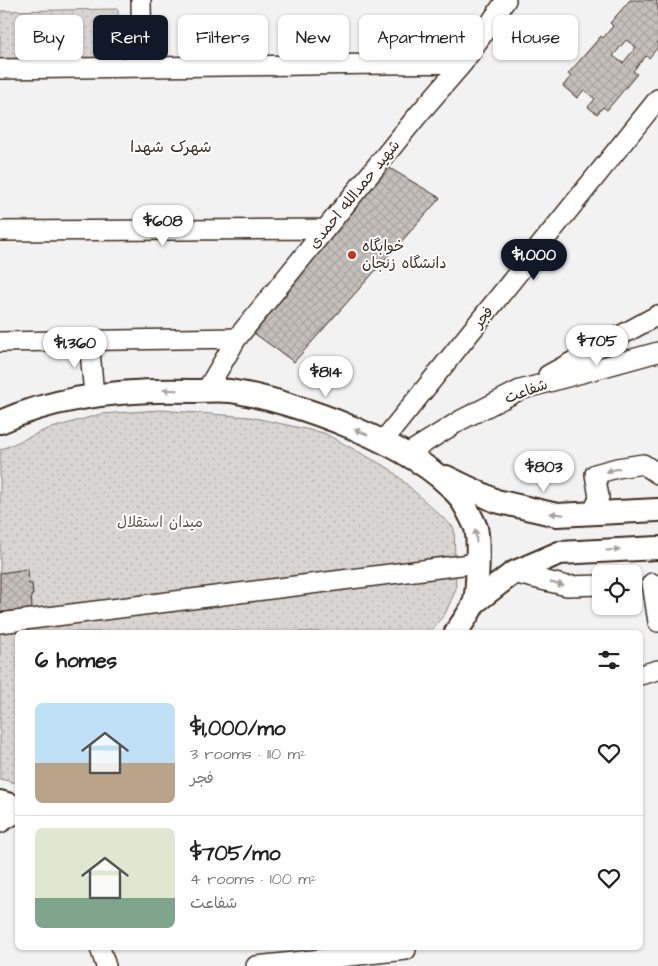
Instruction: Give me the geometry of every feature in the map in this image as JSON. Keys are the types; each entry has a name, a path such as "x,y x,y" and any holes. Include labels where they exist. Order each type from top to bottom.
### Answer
{"main road":[{"path":"0,422 24,412 94,395 161,390 230,391 301,408 383,442 430,470 496,501 558,515 658,510"},
{"path":"430,470 458,495 476,529 478,563 474,603"},
{"path":"457,630 474,603 513,573 559,553 658,548"},
{"path":"0,802 15,806"}],"street":[{"path":"141,0 142,66"},
{"name":"شهید حمدالله احمدی","path":"206,391 237,338 418,115 463,63 506,0"},
{"path":"0,69 463,63"},
{"name":"فجر","path":"383,442 658,99"},
{"path":"0,232 325,229"},
{"path":"520,390 658,315"},
{"path":"0,342 237,338"},
{"path":"89,340 94,395"},
{"name":"شفاعت","path":"405,455 461,420 520,390 658,352"},
{"path":"593,514 598,497 595,474 643,464 658,474"},
{"path":"0,623 478,563"},
{"path":"513,573 567,586 592,585"},
{"path":"648,583 658,622"},
{"path":"643,674 658,670"},
{"path":"0,823 15,814"},
{"path":"101,950 106,966"},
{"path":"256,966 408,954"}],"green space":[{"path":"118,9 118,15 93,15 93,58 83,58 83,15 15,15 15,59 0,59 0,11"},
{"name":"میدان استقلال","path":"160,410 250,417 324,433 390,469 454,528 456,589 445,614 431,630 15,630 15,783 0,779 0,450 45,430 101,414"}],"building":[{"path":"630,0 658,0 656,4 658,5 658,47 649,58 646,56 633,71 637,74 607,110 603,107 597,114 588,107 595,99 584,90 577,98 563,86 571,76 568,74 601,36 603,38 613,26 610,23","holes":["626,40 636,47 623,63 613,56"]},
{"name":"خوابگاه دانشگاه زنجان","path":"386,166 440,198 294,362 251,331"},
{"path":"28,569 29,584 32,584 32,609 2,612 5,632 0,633 0,573"}],"place":[{"name":"خوابگاه دانشگاه زنجان","path":"352,255"}],"district":[{"name":"شهرک شهدا","path":"171,146"}]}
